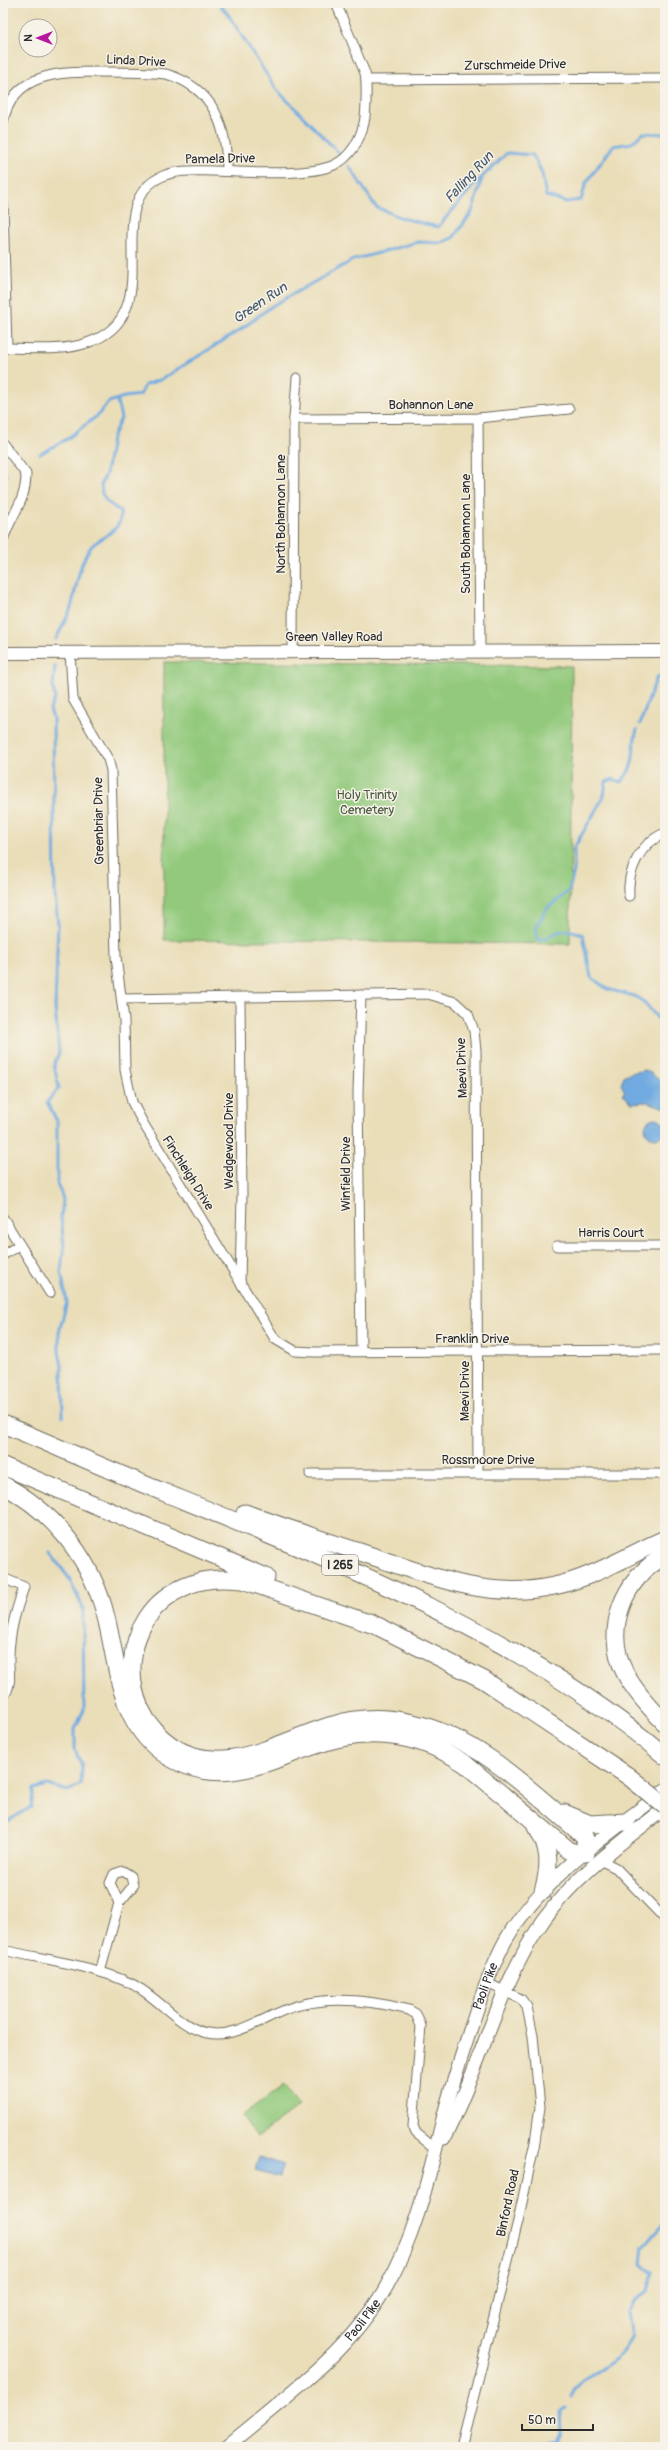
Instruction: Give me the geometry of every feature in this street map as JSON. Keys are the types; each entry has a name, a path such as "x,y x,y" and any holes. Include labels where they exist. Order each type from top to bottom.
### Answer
{"highway":[{"name":"I 265","path":"3,1424 323,1557 386,1585 450,1617 546,1672 630,1727 660,1752"},
{"path":"78,1455 438,1579 486,1590 517,1591 554,1586 594,1573 665,1539"},
{"path":"3,1466 324,1601 380,1627 484,1680 628,1776 665,1807"},
{"path":"3,1485 32,1503 52,1520 84,1561 95,1583 103,1607 118,1676 130,1716 153,1746 186,1766 204,1771 224,1772 263,1765 341,1738 379,1735 397,1736 416,1740 450,1754 479,1774 535,1825 546,1843 549,1861 542,1891"},
{"path":"665,1556 642,1572 630,1585 617,1619 616,1637 618,1655 625,1673 635,1690 665,1723"},
{"path":"380,1627 243,1580 222,1578 202,1580 184,1587 166,1597 152,1611 141,1628 134,1646 130,1665 131,1684 137,1703 150,1725 172,1746 188,1754 206,1759 224,1760 242,1757 335,1724 353,1720 393,1720 431,1728 466,1744 500,1767 585,1838 586,1853 571,1852 520,1812"},
{"path":"550,1808 590,1824 626,1822"}],"main road":[{"name":"Paoli Pike","path":"226,2447 324,2364 356,2330 396,2268 415,2222 437,2150 442,2123 487,1983 507,1938 542,1891 586,1853 665,1790"},
{"name":"Paoli Pike","path":"437,2150 451,2123 504,1991 526,1946 544,1919 582,1876 602,1861 665,1807"},
{"path":"586,1853 602,1861"}],"street":[{"name":"Pamela Drive","path":"5,348 57,348 87,344 107,336 121,320 133,290 133,223 136,203 154,181 171,173 191,171 309,171 333,166 346,158 358,141 364,124 366,80 365,73 336,3"},
{"name":"Linda Drive","path":"3,122 6,110 14,98 25,86 43,77 65,72 166,74 196,89 211,106 222,124 227,152 227,171"},
{"name":"Zurschmeide Drive","path":"366,80 665,78"},
{"path":"3,204 5,348"},
{"name":"North Bohannon Lane","path":"294,651 294,419 297,378"},
{"name":"Bohannon Lane","path":"294,419 478,418 569,409"},
{"name":"South Bohannon Lane","path":"478,418 480,650"},
{"path":"3,444 26,474 26,487 23,500 7,527 3,540"},
{"name":"Green Valley Road","path":"3,653 665,650"},
{"name":"Greenbriar Drive","path":"70,652 73,699 108,759 111,770 116,950 122,999"},
{"path":"629,896 628,881 633,866 651,842 665,833"},
{"name":"Maevi Drive","path":"122,999 240,999 361,996 408,993 438,996 455,1002 462,1007 471,1022 476,1051 478,1473"},
{"name":"Winfield Drive","path":"361,996 358,1093 361,1351"},
{"name":"Finchleigh Drive","path":"122,999 125,1070 132,1102 146,1129 240,1283 275,1339 281,1344"},
{"name":"Wedgewood Drive","path":"240,999 242,1195 240,1283"},
{"path":"3,1218 50,1294"},
{"path":"3,1255 20,1245"},
{"name":"Harris Court","path":"557,1246 665,1246"},
{"name":"Franklin Drive","path":"281,1344 295,1351 478,1352 665,1350"},
{"name":"Rossmoore Drive","path":"310,1474 665,1474"},
{"path":"3,1578 24,1587 13,1618 10,1635 9,1687 3,1697"},
{"path":"602,1861 616,1868 665,1918"},
{"path":"100,1972 119,1903"},
{"path":"3,1950 100,1972 133,1984 159,2002 186,2024 208,2033 237,2031 285,2010 313,2002 352,2001 409,2010 416,2014 421,2026 413,2126 416,2133 437,2150"},
{"name":"Binford Road","path":"461,2447 518,2221 535,2142 540,2107 533,2036 527,2007 521,1999 487,1983"}],"green space":[{"name":"Holy Trinity Cemetery","path":"164,662 572,666 570,944 164,940"},
{"path":"284,2085 299,2106 257,2137 242,2116"}],"water":[{"path":"644,1070 650,1072 665,1083 665,1108 647,1102 631,1103 622,1094 625,1092 621,1084 624,1075"},
{"path":"651,1118 659,1118 665,1124 665,1132 659,1138 651,1138 645,1132 645,1124"},
{"path":"259,2157 284,2165 280,2177 255,2170"}],"waterway":[{"name":"Falling Run","path":"81,3 114,3"},
{"name":"Falling Run","path":"218,3 227,13 276,89 339,153"},
{"name":"Falling Run","path":"349,166 376,207 402,218 438,227 475,184 507,153 533,155 542,173 546,196 566,202 581,200 586,183 613,146 632,143 643,133 665,134"},
{"name":"Green Run","path":"40,454 67,439 97,416 109,402 124,397 140,395 145,385 162,379 240,330 272,306 353,260 418,242 441,243 453,238 472,212 482,178"},
{"path":"56,639 71,608 85,556 89,549 113,531 119,522 120,511 107,502 102,494 101,484 106,474 112,438 121,418 117,401"},
{"name":"Green Run","path":"3,479 6,475"},
{"path":"55,666 53,687 55,698 50,709 53,719 55,896 58,924 55,1008 59,1053 54,1065 59,1088 47,1102 57,1121 57,1183 63,1199 61,1218 64,1246 61,1272 67,1302 59,1332 59,1352 62,1366 63,1417"},
{"path":"640,724 656,679 661,675 665,675"},
{"path":"637,730 632,762 627,775 621,782 613,779 606,782 604,796 574,848 574,871 569,891 546,909 536,927 537,939 545,939 554,933 568,930 583,935 591,977 607,989 634,996 644,1002 665,1027"},
{"path":"3,1824 31,1807 34,1789 47,1785 68,1791 81,1784 82,1767 75,1749 75,1729 84,1710 83,1608 69,1578 50,1553"},
{"path":"572,2397 581,2383 614,2360 623,2352 627,2345 632,2335 628,2312 635,2301 648,2291 653,2273 641,2264 643,2247 665,2222"},
{"path":"530,2447 558,2441 562,2433 561,2411 565,2408"}]}
